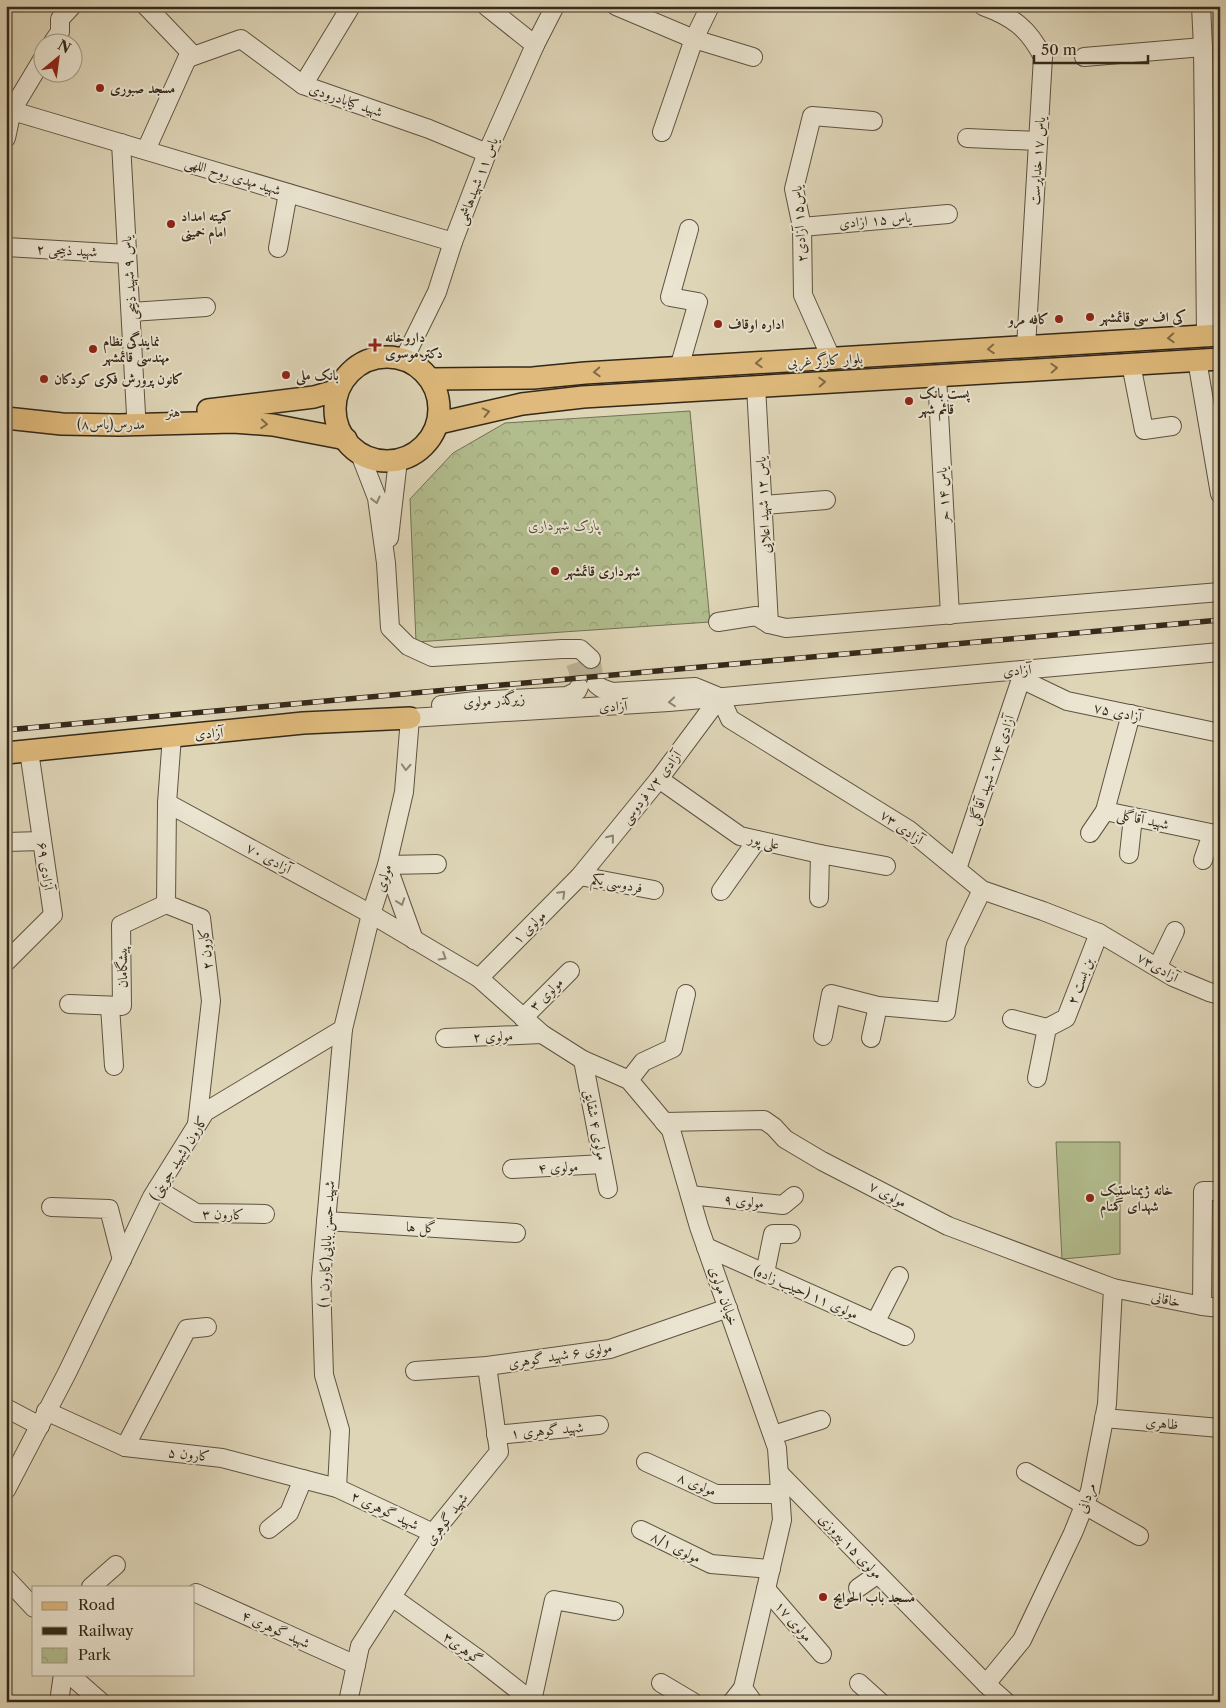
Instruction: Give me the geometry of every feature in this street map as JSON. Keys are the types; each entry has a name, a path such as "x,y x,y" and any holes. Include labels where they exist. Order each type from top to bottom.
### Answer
{"main road":[{"name":"بلوار کارگر غربی","path":"431,379 533,378 584,373 832,360 1213,336"},
{"path":"388,356 404,359 419,367 431,379 438,395 439,423 426,444 410,456 389,461 369,458 353,447 339,430 335,410 338,390 346,376 358,365 372,358 388,356"},
{"name":"بلوار کارگر غربی","path":"439,423 522,404 583,397 1220,358"},
{"path":"679,368 681,390"},
{"name":"هنر","path":"6,407 64,413 136,414 215,410 314,397 338,390"},
{"name":"مدرس(یاس۸)","path":"6,418 62,424 119,425 233,422 273,425 353,447"},
{"name":"آزادی","path":"6,753 303,723 410,718"}],"street":[{"path":"146,6 190,52 146,150"},
{"path":"303,85 351,6"},
{"path":"486,6 535,45"},
{"name":"یاس ۱۱ شهیدهاشمی","path":"404,359 437,292 453,242 487,153 535,45 555,6"},
{"path":"616,6 694,39 753,57"},
{"path":"662,132 694,39 710,6"},
{"name":"یاس ۱۷ خداپرست","path":"983,6 1001,13 1018,24 1034,39 1043,56 1026,347"},
{"path":"1201,6 1213,336"},
{"path":"60,32 61,10"},
{"name":"شهید کیابادرودی","path":"188,58 241,39 303,85 429,129 487,153"},
{"path":"1084,57 1203,47"},
{"path":"6,138 9,109 32,75"},
{"name":"شهید مهدی روح اللهی","path":"9,109 453,242"},
{"name":"یاس۱۵ آزادی۲","path":"832,360 803,295 802,227 794,189 812,116 873,121"},
{"path":"967,138 1038,141"},
{"name":"یاس ۹ شهید ذبیحی","path":"121,143 136,414"},
{"path":"278,248 288,193"},
{"name":"یاس ۱۵ ازادی","path":"802,227 948,214"},
{"path":"679,368 698,302 670,297 688,229"},
{"name":"شهید ذبیحی ۲","path":"6,247 127,254"},
{"path":"131,312 206,307"},
{"path":"1197,360 1220,494"},
{"path":"1131,364 1144,430 1172,426"},
{"name":"یاس ۱۴ حر","path":"937,376 950,615"},
{"name":"یاس ۱۲ شهید اعلایی","path":"756,386 769,624"},
{"path":"353,447 376,498 386,563 390,628 408,646 432,657 580,649 583,661"},
{"path":"386,563 398,460"},
{"path":"764,505 826,500"},
{"path":"718,622 756,616 769,624 786,628 1220,592"},
{"name":"آزادی","path":"410,718 669,702 1022,674 1220,652"},
{"name":"آزادی ۷۵","path":"1022,674 1067,701 1220,733"},
{"name":"آزادی ۷۴ - شهید آقاگلی","path":"957,869 1022,674"},
{"name":"زیرگذر مولوی","path":"410,718 424,707 476,701 566,696 588,686 612,692 695,687 720,697"},
{"name":"آزادی ۷۲ فردوسی","path":"580,876 659,779 720,697"},
{"name":"آزادی ۷۳","path":"720,697 730,719 909,830 982,890 1099,933"},
{"name":"شهید آقاگلی","path":"1131,714 1105,811 1216,834"},
{"name":"مولوی","path":"371,914 387,865 404,792 410,718"},
{"path":"166,904 167,802 172,736"},
{"name":"آزادی ۶۹","path":"6,962 53,915 30,751"},
{"name":"علی پور","path":"659,779 740,836 820,854 886,866"},
{"name":"آزادی ۷۰","path":"167,802 371,914"},
{"path":"1090,832 1105,811"},
{"path":"1129,854 1133,817"},
{"path":"1203,860 1216,834"},
{"path":"721,891 758,840"},
{"path":"6,842 42,842"},
{"path":"819,898 820,854"},
{"path":"414,940 387,865 437,864"},
{"name":"فردوسی یکم","path":"580,876 654,890"},
{"name":"مولوی ۱","path":"479,978 580,876"},
{"path":"823,1036 831,994 878,1006 946,1012 956,944 982,890"},
{"name":"پیشگامان","path":"69,1004 122,1006 121,925 166,904"},
{"name":"کارون ۲","path":"166,904 201,918 210,1000 197,1126"},
{"path":"342,1029 371,914 479,978"},
{"path":"1158,966 1175,931"},
{"name":"آزادی۷۳","path":"1099,933 1173,976 1220,995"},
{"name":"بن بست ۲","path":"1047,1028 1066,1018 1099,933"},
{"name":"مولوی ۳","path":"523,1018 570,971"},
{"name":"خیابان مولوی","path":"479,978 542,1034 583,1060 629,1080 671,1130 706,1247 777,1448 782,1520 743,1697"},
{"path":"629,1080 643,1062 673,1048 686,994"},
{"path":"110,1006 114,1066"},
{"path":"871,1038 878,1006"},
{"path":"1012,1019 1047,1028 1038,1078"},
{"name":"کارون (شهید جوینی)","path":"6,1490 67,1373 158,1189 205,1112 342,1029"},
{"name":"شهید حسن بابایی(کارون ۱)","path":"337,1488 340,1430 324,1375 321,1278 342,1029"},
{"name":"مولوی ۲","path":"445,1038 542,1034"},
{"name":"مولوی ۴ شقایق","path":"583,1060 608,1189"},
{"name":"مولوی ۷","path":"664,1122 764,1120 785,1139 822,1161 948,1226 1113,1288"},
{"name":"مولوی ۴","path":"512,1170 603,1164"},
{"name":"کارون ۳","path":"158,1189 196,1214 265,1214"},
{"path":"1202,1306 1203,1191 1220,1191"},
{"name":"مولوی ۹","path":"690,1195 783,1205 794,1196"},
{"path":"51,1207 108,1209 122,1260"},
{"name":"گل ها","path":"326,1222 516,1233"},
{"path":"765,1273 773,1234 791,1234"},
{"name":"مولوی ۱۱ (حبیب زاده)","path":"706,1247 905,1336"},
{"path":"875,1323 899,1276"},
{"name":"خاقانی","path":"1113,1288 1220,1308"},
{"name":"مردانی","path":"986,1684 1022,1640 1073,1533 1090,1491 1107,1404 1113,1288"},
{"name":"مولوی ۶ شهید گوهری","path":"415,1371 487,1366 610,1349 728,1308"},
{"path":"124,1447 187,1329 207,1328"},
{"name":"شهید گوهری","path":"348,1702 360,1646 433,1533 499,1452 487,1366"},
{"name":"کارون ۵","path":"6,1408 43,1418 124,1447 222,1458 337,1488"},
{"name":"ظاهری","path":"1104,1418 1220,1428"},
{"path":"772,1435 821,1420"},
{"name":"شهید گوهری ۱","path":"496,1435 599,1425"},
{"name":"مولوی ۸","path":"646,1462 716,1494 780,1494"},
{"path":"1026,1472 1139,1536"},
{"name":"مولوی ۱۵ پیروزی","path":"778,1473 1006,1702"},
{"path":"269,1529 289,1513 303,1479"},
{"name":"شهید گوهری ۲","path":"337,1488 433,1533"},
{"name":"مولوی ۸/۱","path":"641,1530 711,1564 771,1569"},
{"path":"92,1586 116,1564"},
{"path":"858,1588 878,1574"},
{"path":"6,1578 32,1606"},
{"name":"مولوی ۱۷","path":"766,1589 822,1654"},
{"name":"شهید گوهری ۴","path":"196,1593 356,1665"},
{"name":"گوهری۳","path":"392,1597 533,1701"},
{"path":"533,1701 554,1600 614,1610"},
{"path":"59,1702 63,1676"},
{"path":"70,1676 101,1702"},
{"path":"662,1683 693,1702"},
{"path":"859,1683 880,1702"}],"green space":[{"name":"پارک شهرداری","path":"690,411 710,622 416,642 410,499 453,453 505,423"},
{"name":"خانه ژیمناستیک شهدای گمنام","path":"1056,1142 1120,1142 1120,1254 1062,1259"}],"tunnel":[{"path":"591,659 596,684"},
{"path":"575,663 579,687"}],"railway":[{"path":"6,730 1220,620"}],"place":[{"name":"مسجد صبوری","path":"100,88"},
{"name":"کمیته امداد امام خمینی","path":"171,224"},
{"name":"کی اف سی قائمشهر","path":"1090,317"},
{"name":"کافه مرو","path":"1059,319"},
{"name":"اداره اوقاف","path":"718,324"},
{"name":"داروخانه دکتر موسوی","path":"375,345"},
{"name":"نمایندگی نظام مهندسی قائمشهر","path":"93,349"},
{"name":"بانک ملی","path":"286,375"},
{"name":"کانون پرورش فکری کودکان","path":"44,379"},
{"name":"پست بانک قائم شهر","path":"909,401"},
{"name":"شهرداری قائمشهر","path":"555,571"},
{"name":"خانه ژیمناستیک شهدای گمنام","path":"1090,1198"},
{"name":"مسجد باب الحوایج","path":"823,1597"}]}
